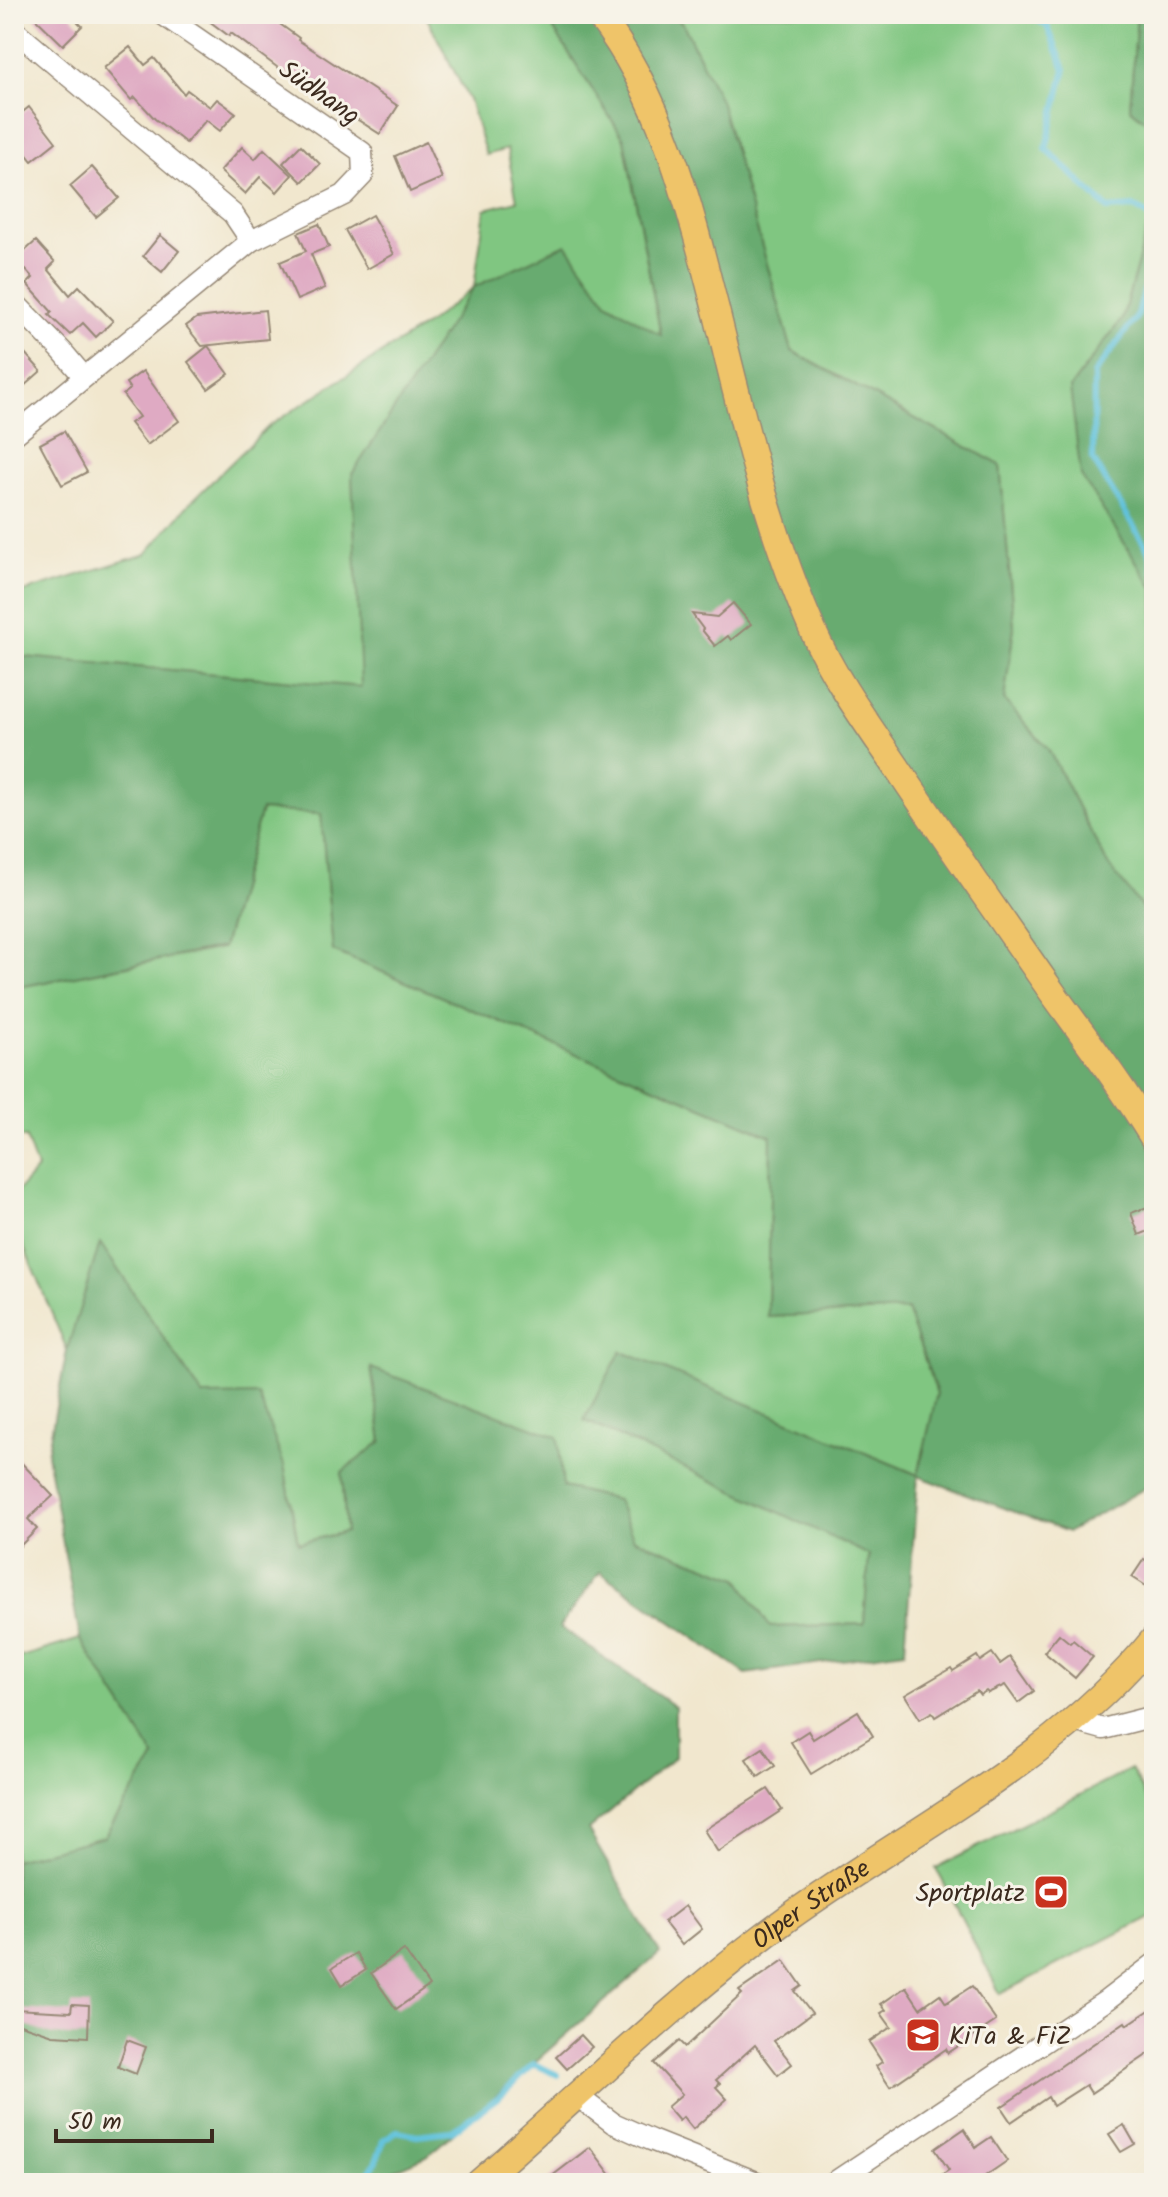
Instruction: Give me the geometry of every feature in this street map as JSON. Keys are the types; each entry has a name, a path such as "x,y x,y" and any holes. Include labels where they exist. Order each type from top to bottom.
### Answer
{"main road":[{"path":"600,15 652,106 673,158 692,216 754,464 780,548 814,633 859,713 1154,1139"},
{"name":"Olper Straße","path":"479,2183 622,2053 784,1921 995,1780 1074,1721 1154,1639"}],"street":[{"name":"Südhang","path":"14,435 251,241 344,195 363,175 362,152 162,14"},
{"path":"14,30 233,214 251,241"},
{"path":"14,302 84,377"},
{"path":"1074,1721 1103,1729 1154,1716"},
{"path":"833,2183 1107,2000 1154,1964"},
{"path":"576,2095 613,2123 759,2183"}],"green space":[{"path":"425,14 544,14 624,139 661,336 607,302 565,245 352,474 362,687 14,656 14,595 146,554 189,504 269,426 430,322 474,287 485,209 517,201 507,149 486,155 469,100"},
{"path":"544,14 670,14 683,24 720,100 792,351 1000,465 1014,627 1004,700 1048,749 1108,865 1147,914 1154,930 1154,1483 1068,1532 918,1476 905,1651 746,1674 600,1572 560,1627 675,1707 675,1757 588,1830 660,1953 427,2156 365,2183 14,2183 14,1860 104,1837 155,1757 80,1639 47,1454 67,1350 100,1243 203,1396 258,1395 284,1465 298,1543 346,1532 342,1472 382,1441 371,1368 558,1437 563,1487 617,1500 634,1539 738,1578 770,1627 864,1624 869,1555 584,1420 621,1351 918,1475 937,1393 907,1310 768,1317 771,1136 333,951 321,814 261,810 223,947 14,988 14,656 361,687 352,474 474,287 566,244 607,302 661,335 624,139"},
{"path":"670,14 1137,14 1130,108 1154,127 1154,205 1122,319 1070,388 1131,551 1154,589 1154,930 1147,914 1108,865 1048,749 1004,700 1014,627 1000,465 792,351 720,102 683,24"},
{"path":"1137,14 1154,14 1154,127 1130,108"},
{"path":"1154,205 1154,589 1081,476 1070,388 1122,319"},
{"path":"261,810 321,814 333,951 771,1136 768,1317 907,1310 937,1394 918,1475 621,1352 585,1420 870,1555 864,1624 769,1627 738,1578 634,1539 617,1500 563,1487 372,1368 382,1442 342,1472 346,1532 298,1543 284,1465 203,1396 100,1244 67,1350 14,1223 14,1195 37,1169 26,1138 14,1138 14,988 223,948"},
{"path":"80,1639 155,1757 104,1837 14,1860 14,1659"},
{"name":"Sportplatz","path":"1131,1769 1154,1813 1154,1915 1000,1994 936,1868"}],"building":[{"path":"31,14 70,14 82,26 63,45"},
{"path":"200,14 266,14 298,40 398,106 380,134"},
{"path":"130,47 145,65 154,58 184,94 187,90 210,107 217,99 236,113 220,131 206,120 186,143 155,119 135,97 131,100 104,68"},
{"path":"29,107 56,142 32,161 14,138 14,119"},
{"path":"426,142 442,178 410,192 395,156"},
{"path":"301,145 320,164 302,182 283,163"},
{"path":"242,147 255,159 264,149 292,175 277,192 260,177 245,194 220,171"},
{"path":"92,167 119,198 96,217 70,186"},
{"path":"372,215 394,254 367,269 345,230"},
{"path":"319,224 329,247 311,254 325,288 297,300 280,262 306,251 298,233"},
{"path":"160,235 179,251 162,272 143,256"},
{"path":"36,241 55,262 48,269 70,295 79,286 113,321 96,337 83,323 70,335 49,315 52,312 27,284 33,278 16,259"},
{"path":"265,310 268,339 202,346 186,326 197,318"},
{"path":"14,341 41,371 14,395"},
{"path":"208,346 229,374 208,389 188,362"},
{"path":"143,371 179,421 147,445 130,423 139,417 123,395 130,389 126,383"},
{"path":"64,431 87,472 62,485 40,444"},
{"path":"733,603 751,624 731,640 728,636 715,646 692,614 717,617"},
{"path":"1150,1206 1154,1229 1139,1235 1131,1213"},
{"path":"14,1455 53,1496 28,1519 37,1529 14,1552"},
{"path":"1144,1559 1154,1566 1154,1591 1132,1577"},
{"path":"1059,1634 1070,1643 1073,1640 1093,1657 1075,1678 1044,1652"},
{"path":"992,1653 1000,1664 1010,1657 1034,1691 1018,1703 1005,1685 980,1695 977,1691 935,1717 932,1712 920,1719 905,1695 951,1668 953,1671 977,1656 980,1661"},
{"path":"858,1711 873,1736 811,1774 791,1742 808,1731 813,1739"},
{"path":"763,1748 775,1766 758,1777 746,1759"},
{"path":"768,1789 782,1810 718,1852 704,1830"},
{"path":"685,1906 702,1929 682,1945 664,1922"},
{"path":"404,1950 429,1986 396,2009 371,1973"},
{"path":"356,1953 366,1970 342,1985 332,1968"},
{"path":"784,1960 802,1986 795,1991 812,2013 774,2041 792,2064 778,2075 755,2045 716,2080 720,2084 716,2087 727,2099 693,2129 683,2117 679,2121 667,2107 682,2094 654,2063 679,2041 685,2047 742,1994 739,1991"},
{"name":"KiTa & FiZ","path":"972,1986 996,2021 948,2053 946,2049 890,2087 876,2066 882,2062 869,2042 891,2027 881,2013 886,2010 881,2004 906,1987 920,2008 940,1994 946,2003"},
{"path":"72,2004 89,2005 88,2037 53,2035 14,2022 14,2009 71,2012"},
{"path":"1154,2007 1154,2050 1091,2093 1086,2085 1053,2106 1048,2097 1011,2122 1001,2107 1125,2022 1127,2025"},
{"path":"581,2035 592,2047 567,2069 556,2057"},
{"path":"127,2040 146,2047 136,2074 118,2067"},
{"path":"1124,2125 1135,2144 1121,2152 1109,2134"},
{"path":"964,2129 976,2147 991,2137 1007,2161 975,2183 929,2183 949,2170 935,2149"},
{"path":"590,2147 617,2183 543,2183"}],"waterway":[{"path":"1028,14 1047,26 1065,69 1046,149 1108,209 1135,207 1154,220"},
{"path":"1154,254 1138,315 1094,374 1093,460 1150,553 1154,570"},
{"path":"354,2183 365,2176 373,2165 383,2140 397,2131 417,2135 452,2131 500,2096 534,2064 558,2075"}],"place":[{"name":"Sportplatz","path":"1051,1892"},
{"name":"KiTa & FiZ","path":"923,2035"}]}
